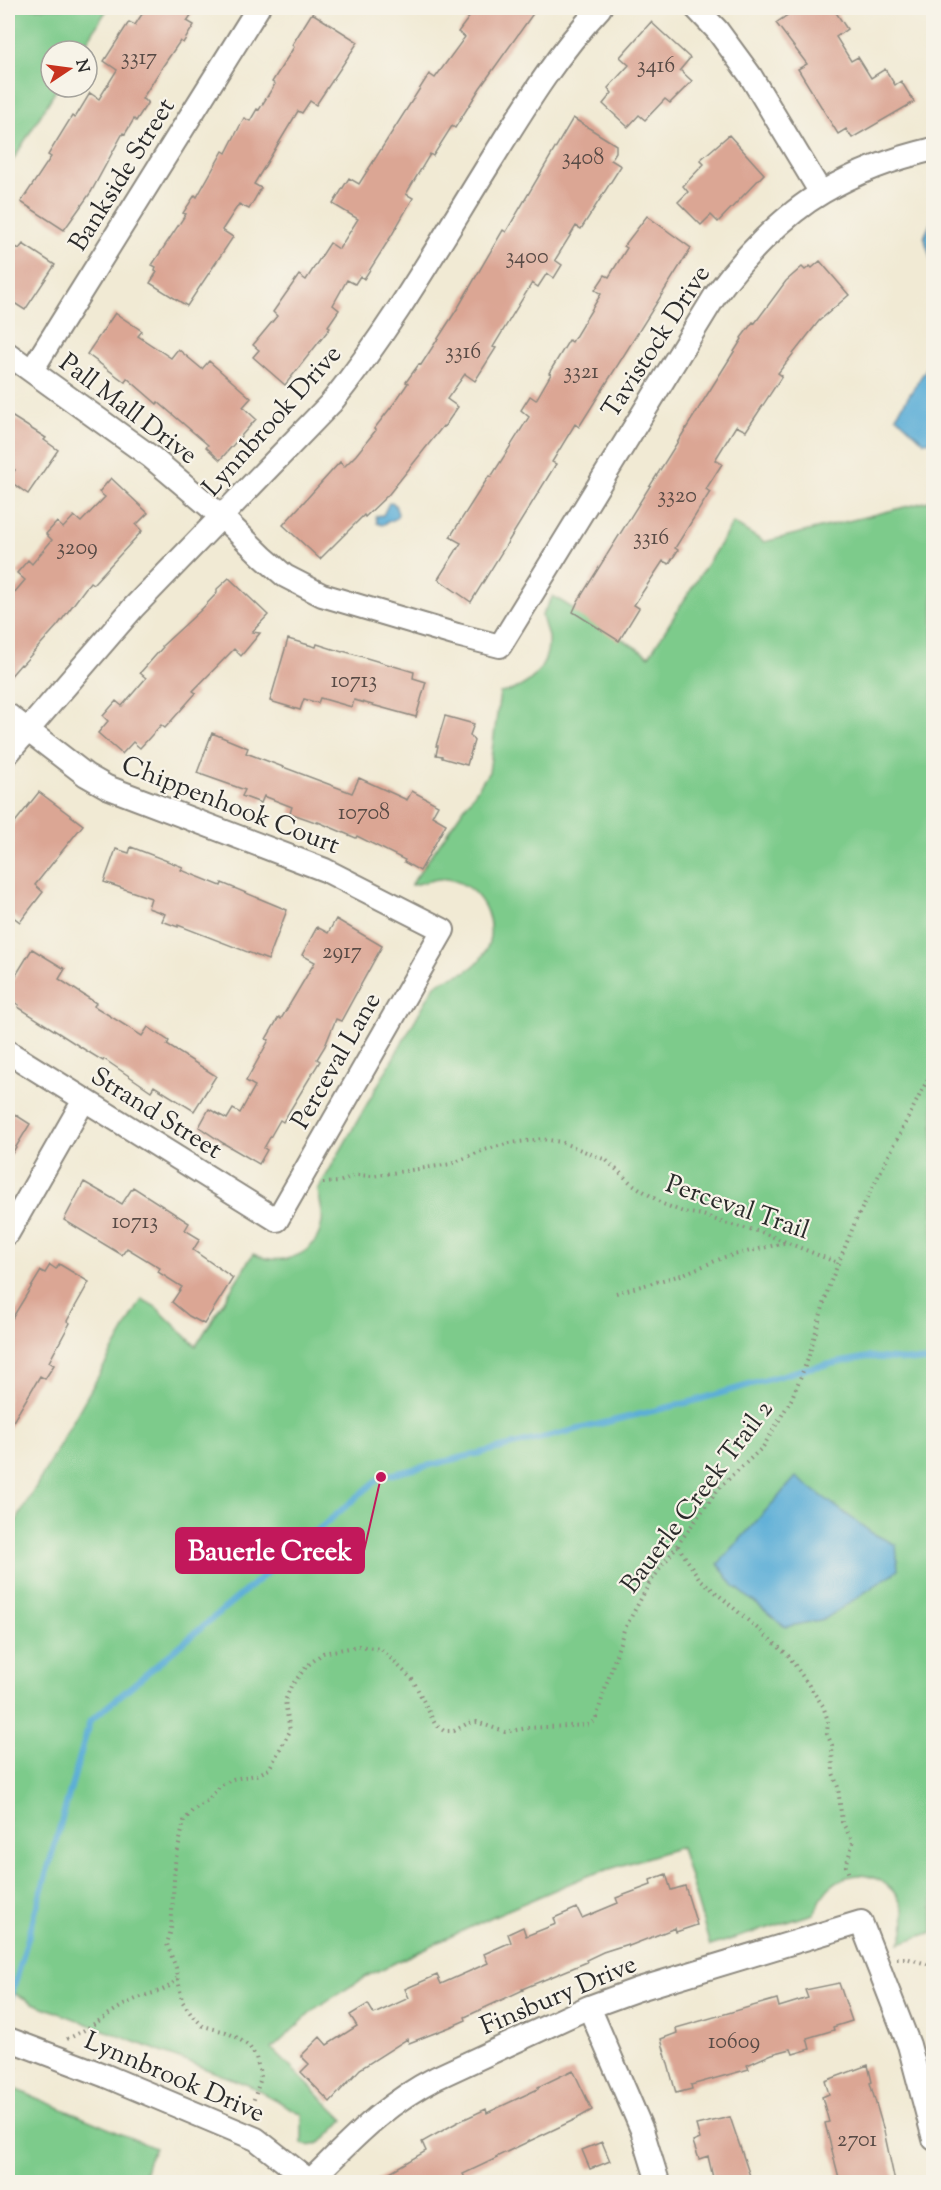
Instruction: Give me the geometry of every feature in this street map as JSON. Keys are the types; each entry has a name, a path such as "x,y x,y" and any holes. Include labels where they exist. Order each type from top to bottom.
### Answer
{"street":[{"name":"Bankside Street","path":"32,370 258,8"},
{"name":"Lynnbrook Drive","path":"8,753 133,608 331,403 356,372 380,338 554,61 573,36 600,8"},
{"path":"696,8 717,30 750,75 821,193"},
{"name":"Tavistock Drive","path":"500,646 715,296 747,256 821,193 880,165 933,149"},
{"name":"Pall Mall Drive","path":"8,354 119,432 222,518 285,576 321,595 500,646"},
{"name":"Chippenhook Court","path":"8,715 86,776 107,787 325,870 443,930"},
{"name":"Perceval Lane","path":"277,1220 443,930"},
{"name":"Strand Street","path":"8,1052 277,1220"},
{"path":"8,1233 84,1100"},
{"name":"Finsbury Drive","path":"311,2182 380,2113 436,2078 589,2007 664,1980 861,1922 909,2045 933,2135"},
{"path":"589,2007 642,2130 658,2182"},
{"name":"Lynnbrook Drive","path":"15,2046 106,2076 256,2139 311,2182"}],"path":[{"name":"Bauerle Creek Trail 2","path":"250,2111 261,2078 256,2057 249,2046 236,2037 203,2026 191,2014 182,2001 167,1944 171,1930 175,1863 184,1821 220,1786 233,1779 257,1775 269,1769 290,1731 285,1701 291,1686 307,1666 323,1653 359,1646 381,1649 413,1680 435,1724 444,1731 454,1731 468,1723 477,1722 505,1732 527,1728 589,1725 596,1721 624,1630 649,1584 719,1488 763,1447 791,1400 808,1359 829,1286 856,1220 933,1067"},
{"name":"Perceval Trail","path":"322,1183 339,1182 356,1175 372,1176 451,1164 484,1150 510,1143 542,1139 573,1145 606,1160 644,1192 683,1212 703,1215 761,1232 838,1263"},
{"path":"616,1293 681,1275 725,1257 788,1242"},
{"path":"678,1546 705,1584 788,1655 823,1706 828,1721 827,1734 832,1745 833,1773 838,1787 843,1822 853,1842 846,1866 849,1875"},
{"path":"896,1958 906,1958 933,1966"},
{"path":"65,2040 139,1997 172,1986 177,1978"},
{"path":"8,2084 17,2070 15,2046"}],"green space":[{"path":"8,8 108,8 89,39 39,39 39,99 51,99 8,168"},
{"path":"933,500 933,1932 900,1943 905,1926 903,1910 897,1897 887,1885 874,1878 860,1875 845,1878 830,1887 813,1914 710,1946 681,1847 587,1876 496,1915 369,1975 317,2007 272,2049 344,2120 320,2143 302,2144 302,2114 248,2085 33,2003 8,1990 8,1536 142,1299 156,1307 196,1346 253,1254 264,1258 286,1259 296,1256 313,1243 319,1234 322,1222 318,1190 435,985 468,970 479,961 486,949 490,937 487,911 472,890 447,879 411,885 489,772 500,693 520,687 541,668 548,649 548,638 542,615 553,596 649,656 733,523 764,542"},
{"path":"8,2086 155,2148 148,2161 142,2182 8,2182"}],"water":[{"path":"934,218 933,266 924,237"},
{"path":"933,358 933,441 924,442 896,416"},
{"path":"392,502 398,514 396,518 382,525 377,523 376,516 383,515 389,503"},
{"path":"796,1477 872,1533 896,1545 898,1570 825,1619 785,1627 733,1585 718,1564"}],"building":[{"path":"146,8 196,8 187,21 194,25 183,43 180,41 142,99 148,102 136,121 134,119 125,134 123,133 91,192 64,230 21,202 51,157 48,155 72,116 75,118 86,99 99,99 117,70 104,61 129,22 135,25"},
{"path":"476,8 537,8 480,88 455,128 452,126 433,156 430,154 406,194 413,198 390,238 364,279 360,276 355,284 347,280 333,305 339,310 328,326 330,328 285,385 253,357 259,350 253,345 277,316 273,312 299,275 306,280 330,243 339,249 358,219 333,204 349,178 359,184 429,74 435,78 465,37 458,32"},
{"path":"798,8 833,8 847,29 836,37 851,61 858,57 871,78 885,69 895,85 901,81 914,102 852,138 846,129 838,134 798,69 807,64 776,23"},
{"path":"312,13 358,42 316,105 310,101 302,113 298,111 254,184 261,188 249,209 239,204 222,230 233,237 187,306 150,283 157,272 156,267 152,265 186,214 183,213 195,195 197,197 223,151 226,153 244,118 250,121 257,109 259,110 275,84 272,82 294,47 292,45"},
{"path":"651,22 690,58 680,70 692,81 670,103 665,99 645,120 639,115 628,127 603,104 612,93 608,88 629,65 620,57"},
{"path":"573,118 616,145 616,152 611,160 621,166 581,229 576,226 555,260 562,265 554,278 547,273 538,287 532,283 475,381 465,374 447,399 458,407 444,427 389,494 365,517 364,515 320,559 283,525 340,462 344,467 376,430 374,429 395,402 419,364 421,365 459,306 503,230 506,232"},
{"path":"729,135 764,174 718,222 711,215 701,225 678,202 688,192 683,186 704,164 700,160"},
{"path":"647,216 691,248 579,427 575,424 552,462 556,464 471,602 438,579 461,543 450,537 529,417 521,410 530,396 536,400 569,340 572,342 601,294 595,290 605,275 609,277 627,248 624,246"},
{"path":"8,242 19,249 23,244 55,265 25,310 8,299"},
{"path":"820,261 849,295 819,321 778,373 782,376 746,431 736,426 715,460 722,464 706,489 710,492 675,548 678,550 669,564 663,561 634,605 639,608 619,641 573,612 578,601 741,338 786,281 802,267 805,270 810,266 812,268"},
{"path":"115,313 142,331 138,336 171,358 178,349 202,369 209,361 251,398 243,407 256,419 220,460 206,447 208,445 158,402 157,404 127,378 125,382 87,354"},
{"path":"8,414 46,438 44,440 58,450 28,494 8,480 15,470 8,465"},
{"path":"111,478 148,513 136,525 142,531 93,584 90,582 58,625 8,679 8,600 25,580 17,573 28,560 32,564 52,540 46,534 57,522 63,528 74,516 81,522 105,497 99,492"},
{"path":"229,578 268,615 252,632 260,633 241,656 234,649 193,691 196,693 165,728 161,725 140,748 133,742 122,754 98,733 108,721 103,716 116,701 122,706 146,678 140,673 162,646 200,611"},
{"path":"288,639 316,647 317,644 414,672 413,678 426,682 416,717 354,700 352,707 320,698 318,703 304,699 300,710 270,701"},
{"path":"445,716 474,724 470,735 474,741 467,765 436,755 438,746 436,746"},
{"path":"212,733 248,748 246,753 352,793 359,778 407,800 412,791 438,805 432,816 446,824 420,871 404,862 405,860 357,836 356,838 290,813 292,807 264,796 261,803 242,796 245,790 197,773"},
{"path":"39,792 83,825 35,885 43,892 20,922 8,913 8,831"},
{"path":"131,847 183,867 181,870 221,886 222,883 287,910 268,960 162,921 165,914 148,908 151,898 104,882 116,849 129,853"},
{"path":"336,919 382,946 341,1021 336,1019 317,1059 320,1061 283,1122 280,1120 264,1148 267,1150 259,1164 199,1127 209,1109 227,1119 233,1109 240,1113 255,1086 246,1081 269,1040 266,1039 279,1017 281,1019 315,962 302,955 317,927 328,933"},
{"path":"32,949 65,969 59,979 96,1003 94,1006 142,1036 148,1027 169,1041 167,1045 216,1076 194,1111 154,1086 151,1091 104,1059 103,1061 18,1007 19,1005 8,998 8,988"},
{"path":"8,1110 30,1124 8,1160"},
{"path":"84,1182 122,1204 133,1187 189,1223 185,1230 200,1239 193,1250 233,1278 204,1324 189,1316 172,1302 182,1287 158,1272 160,1268 127,1248 122,1255 64,1220"},
{"path":"59,1264 89,1282 67,1321 70,1323 49,1362 54,1365 45,1379 40,1376 8,1430 8,1325 41,1271 45,1273 50,1265 56,1269"},
{"path":"666,1874 671,1890 685,1886 697,1925 676,1932 675,1928 629,1946 628,1944 603,1952 586,1960 587,1962 522,1989 465,2017 466,2020 409,2043 407,2039 360,2069 330,2102 301,2072 309,2064 301,2056 320,2037 327,2045 357,2026 350,2015 368,2004 374,2014 409,1998 405,1989 437,1975 441,1984 488,1963 484,1954 511,1942 508,1934 523,1927 526,1936 556,1924 554,1918 577,1908 582,1918 618,1903 616,1898 651,1885 650,1880"},
{"path":"839,1983 852,2021 833,2027 834,2030 807,2038 810,2049 793,2054 791,2049 772,2054 747,2065 749,2069 691,2085 692,2089 676,2093 661,2039 677,2033 676,2028 777,1999 779,2007 808,1998 805,1990"},
{"path":"868,2065 872,2082 870,2083 884,2131 895,2182 840,2182 825,2123 829,2122 822,2097 829,2094 825,2081"},
{"path":"573,2070 592,2110 576,2119 463,2174 465,2178 456,2182 373,2182 426,2151 422,2142 458,2122 486,2109 487,2113"},
{"path":"730,2117 752,2182 714,2182 708,2156 699,2159 693,2142 700,2139 696,2125"},
{"path":"602,2142 610,2161 590,2169 582,2150"}],"waterway":[{"path":"8,2008 90,1721 381,1477 694,1401 804,1369 868,1357 934,1362"}],"place":[{"name":"Bauerle Creek","path":"381,1477"}]}
